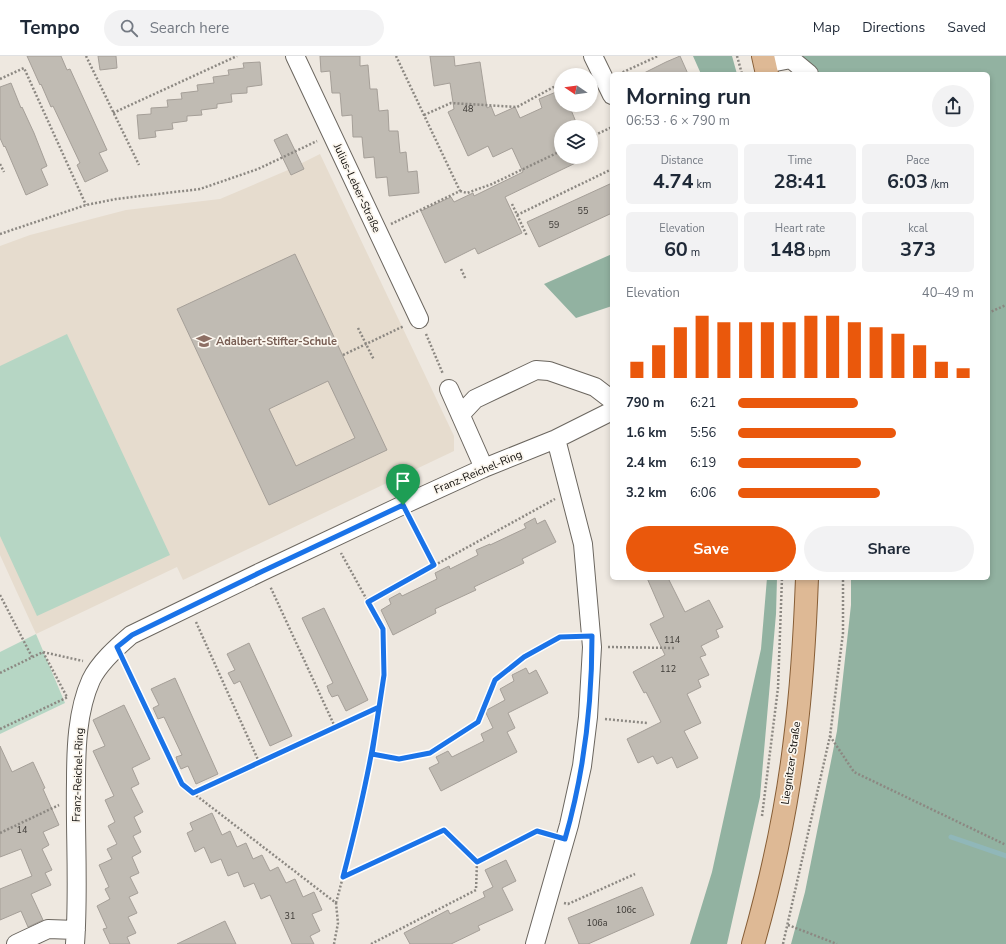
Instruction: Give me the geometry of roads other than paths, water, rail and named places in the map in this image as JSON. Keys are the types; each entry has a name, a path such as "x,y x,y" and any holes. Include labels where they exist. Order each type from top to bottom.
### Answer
{"main road":[{"name":"Liegnitzer Straße","path":"753,944 774,858 789,782 801,681 807,580"}],"street":[{"name":"Julius-Leber-Straße","path":"295,56 419,319"},
{"path":"593,56 610,91"},
{"path":"765,65 791,59 807,72"},
{"path":"461,414 475,399 536,370 549,371 595,387 610,398"},
{"path":"449,389 484,468"},
{"name":"Franz-Reichel-Ring","path":"76,937 76,797 78,731 91,680 117,647 132,635 190,608 263,571 484,468 556,439 610,412"},
{"path":"535,944 565,839 582,766 588,717 592,641 583,544 556,439"},
{"path":"16,944 48,929 76,937"}],"waterway":[{"path":"951,837 1006,856"}],"place":[{"name":"Adalbert-Stifter-Schule","path":"204,341"}]}
